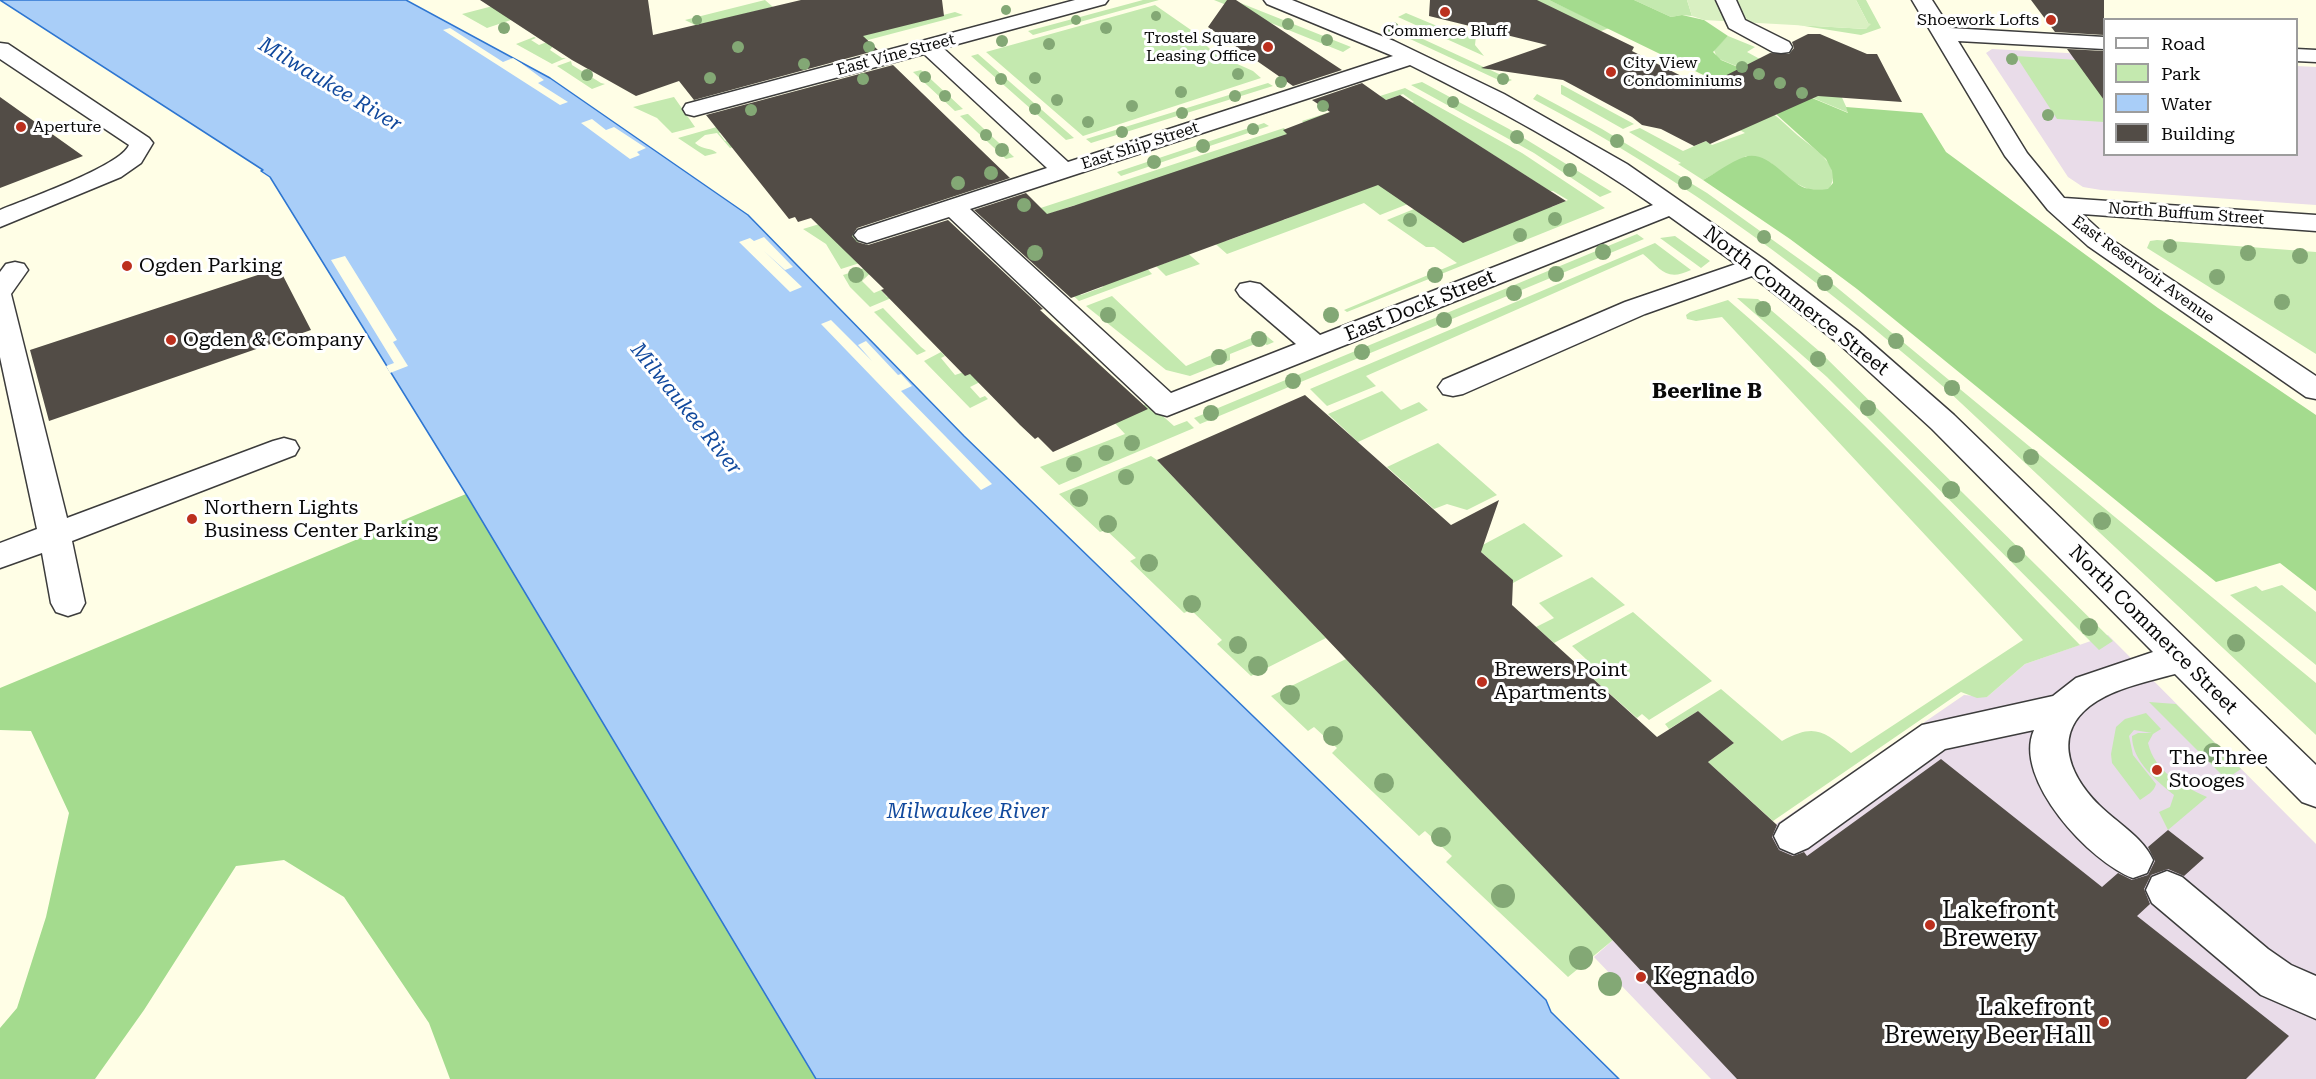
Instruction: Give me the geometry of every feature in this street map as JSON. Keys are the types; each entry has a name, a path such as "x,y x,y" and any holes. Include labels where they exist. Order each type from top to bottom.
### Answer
{"street":[{"name":"East Vine Street","path":"694,109 1098,0"},
{"name":"North Commerce Street","path":"1274,0 1413,57 1496,99 1618,169 1756,266 1848,337 1943,422 2316,789"},
{"path":"1726,0 1736,24 1781,47"},
{"name":"East Reservoir Avenue","path":"1922,0 2017,156 2057,205 2097,241 2316,390"},
{"path":"1942,34 2103,44"},
{"path":"928,46 1064,171"},
{"path":"0,50 141,143 133,158 112,172 0,219"},
{"path":"2298,55 2316,56"},
{"name":"East Ship Street","path":"867,235 1413,57"},
{"name":"North Buffum Street","path":"2057,205 2316,223"},
{"name":"East Dock Street","path":"953,207 1167,406 1672,206"},
{"path":"1454,387 1635,308 1756,266"},
{"path":"1250,290 1316,347"},
{"path":"0,297 43,476 68,603"},
{"path":"0,556 284,448"},
{"path":"2133,860 2080,814 2053,777 2049,752 2050,730 2063,709 2087,689 2181,658"},
{"path":"1794,836 1935,736 2063,709"},
{"path":"2167,890 2261,969 2277,980 2316,998"}],"shaded area":[{"path":"1992,49 2103,55 2103,156 2298,156 2298,66 2316,67 2316,205 2083,187 2068,177 1986,53"},
{"path":"2108,635 2316,844 2316,1079 1711,1079 1594,957 1613,940 1776,824 1964,695 1987,697 2025,664"}],"green space":[{"path":"516,0 541,10 487,28 462,14"},
{"path":"765,0 773,7 719,20 713,34 685,20"},
{"path":"1143,0 1159,0 1033,35 1028,31"},
{"path":"1214,0 1233,0 1351,47 1343,52"},
{"path":"1529,0 1549,0 1609,28 1596,33"},
{"path":"1549,0 1634,0 1671,17 1682,15 1704,20 1728,36 1713,52 1721,60 1848,113 1846,107 1922,113 1946,152 2158,308 2316,415 2316,591 2280,563 2216,582 1857,289 1790,239 1703,180 1739,159 1752,156 1768,161 1805,188 1828,189 1833,183 1832,171 1826,159 1767,106"},
{"path":"1634,0 1687,0 1692,16 1671,17"},
{"path":"1687,0 1856,0 1868,23 1871,24 1866,29 1704,20 1692,16"},
{"path":"1856,0 1866,0 1881,28 1861,35 1798,25 1866,29 1868,23"},
{"path":"1155,5 1191,30 1215,54 1253,71 1261,78 1083,136 986,52"},
{"path":"955,12 963,15 754,70 814,48"},
{"path":"1406,13 1461,36 1467,33 1476,36 1475,45 1484,56 1398,17"},
{"path":"1388,23 1512,80 1505,83 1382,26"},
{"path":"1728,36 1755,47 1747,52 1758,58 1834,80 1849,113 1717,58 1714,50"},
{"path":"536,38 531,40 539,45 550,41 553,46 550,50 566,58 552,64 516,44"},
{"path":"978,54 1074,138 1066,140 971,56"},
{"path":"2016,56 2077,60 2103,96 2103,122 2057,119"},
{"path":"571,61 572,65 605,84 592,89 557,66"},
{"path":"921,70 963,109 955,111 913,72"},
{"path":"1422,82 1509,129 1612,192 1600,197 1534,153 1411,85"},
{"path":"1268,83 1273,86 1091,143 1086,139"},
{"path":"1561,85 1634,124 1623,129 1561,94"},
{"path":"1405,88 1522,153 1605,208 1347,312 1344,310 1457,263 1434,247 1426,247 1387,220 1419,207 1548,205 1552,207 1568,200 1550,191 1412,103 1414,102 1403,94 1354,111 1304,123 1302,121"},
{"path":"1537,94 1602,129 1707,193 1823,276 2316,683 2316,735 1946,389 1898,348 1799,269 1748,232 1643,162 1533,99"},
{"path":"674,97 695,127 672,133 657,118 633,107"},
{"path":"801,103 719,133 725,141 731,139 742,145 730,148 717,133 705,135 695,143 717,153 705,156 678,138"},
{"path":"1772,113 1826,160 1833,173 1829,189 1808,189 1791,181 1771,163 1746,156 1703,180 1678,164 1681,163 1629,132 1640,128 1683,151 1706,141 1712,145 1745,133 1736,128"},
{"path":"968,114 1014,157 1006,159 960,116"},
{"path":"1264,123 1269,126 1121,176 1117,172"},
{"path":"1284,128 1288,134 1080,209 1075,205 1034,219 998,222"},
{"path":"1375,180 1418,200 1380,215 1364,203 1227,254 1211,240 1220,237 1226,241 1248,233 1278,215 1284,220"},
{"path":"839,218 872,259 841,269 826,244 803,229"},
{"path":"1637,234 1644,239 1200,424 1194,418"},
{"path":"1675,236 1710,261 1701,268 1660,238"},
{"path":"2150,241 2316,252 2316,354 2147,248"},
{"path":"1655,243 1691,270 1675,275 1664,272 1643,254 1366,376 1376,386 1327,406 1310,389"},
{"path":"1184,250 1200,264 1166,276 1152,262 1158,260 1163,264 1182,257"},
{"path":"882,262 862,281 874,293 881,290 887,297 894,294 896,296 870,307 850,287 843,275"},
{"path":"1144,265 1152,274 1079,301 1048,272 1068,282 1081,295 1103,287 1102,285"},
{"path":"1112,296 1186,366 1263,333 1274,342 1267,345 1260,342 1230,354 1230,360 1190,376 1166,370 1086,306"},
{"path":"1737,298 1758,299 1819,351 2113,641 2099,650 1827,377"},
{"path":"1728,300 1820,382 1864,425 2080,645 2025,664 1987,697 1977,698 1961,692 1773,821 1708,762 1734,743 1698,711 1669,729 1665,724 1721,689 1782,741 1803,732 1818,732 1833,739 1851,753 2023,640 1722,317 1696,321 1687,319 1686,315 1690,312"},
{"path":"883,308 926,351 917,355 874,312"},
{"path":"941,352 945,356 941,358 955,375 964,372 967,375 972,373 980,382 970,387 980,398 985,396 988,399 970,408 924,361"},
{"path":"1382,391 1401,410 1419,402 1428,410 1358,442 1328,414"},
{"path":"1148,403 1174,426 1187,421 1194,428 1059,485 1040,467 1125,434 1113,421"},
{"path":"1438,443 1497,495 1467,510 1447,504 1434,509 1387,467"},
{"path":"1151,456 1326,638 1251,676 1217,644 1222,640 1191,610 1184,613 1130,561 1136,558 1106,530 1100,532 1059,494"},
{"path":"466,494 816,1079 450,1079 429,1023 344,897 284,860 236,866 144,1010 95,1079 0,1079 0,1028 17,1008 46,917 69,813 31,731 0,730 0,688"},
{"path":"1524,523 1563,556 1513,583 1477,548"},
{"path":"1592,577 1625,605 1554,643 1536,627 1554,618 1539,603"},
{"path":"2282,585 2316,612 2316,665 2230,595 2256,586 2262,591"},
{"path":"1633,612 1712,681 1649,720 1642,714 1637,718 1579,666 1587,660 1572,646"},
{"path":"1346,659 1613,940 1568,977 1446,862 1452,856 1425,831 1419,836 1332,753 1337,748 1314,727 1308,731 1271,696"},
{"path":"2149,702 2176,704 2241,769 2226,779"},
{"path":"2146,713 2161,729 2153,734 2148,743 2157,762 2170,776 2207,797 2168,830 2159,812 2170,807 2174,795 2146,769 2133,745 2132,736 2138,733 2152,733 2134,730 2129,736 2133,755 2156,784 2148,795 2140,800 2112,763 2111,754 2116,727 2125,719"}],"water":[{"name":"Milwaukee River","path":"0,0 406,0 550,78 748,215 964,436 1546,1000 1551,1012 1619,1079 816,1079 466,494 270,177 261,171 263,170"}],"pier":[{"path":"450,28 503,62 513,58 521,63 544,80 538,83 568,102 560,105 443,30"},
{"path":"592,119 606,130 614,127 646,148 637,152 640,155 630,159 581,123"},
{"path":"764,237 793,267 785,270 764,251 802,287 790,292 739,242 750,238 754,241"},
{"path":"345,256 397,340 393,342 408,366 390,373 386,366 394,363 331,260"},
{"path":"831,320 872,361 858,345 866,341 898,375 901,374 912,386 901,391 992,484 981,490 821,324"}],"building":[{"path":"480,0 648,0 653,35 801,0 942,0 944,16 863,36 878,50 694,100 679,81 636,96 572,60"},
{"name":"Trostel Square Leasing Office","path":"1227,0 1236,0 1342,70 1293,86 1208,27"},
{"path":"1430,0 1537,0 1634,47 1632,51 1703,87 1770,53 1789,54 1794,48 1792,42 1808,34 1820,34 1867,54 1877,54 1902,102 1818,96 1710,144 1706,141 1694,146 1661,129 1642,125 1632,117 1563,80 1481,68 1547,45 1429,16"},
{"path":"2031,0 2104,0 2103,35 2055,32"},
{"path":"2067,49 2103,51 2103,99"},
{"path":"893,65 1010,178 857,228 852,236 857,242 868,245 948,220 1043,309 1040,310 1148,409 1053,452 1038,437 1035,439 1020,425 970,374 965,376 881,290 884,289 811,218 798,222 795,217 789,219 706,115"},
{"path":"1362,83 1386,100 1400,95 1566,201 1463,243 1378,185 1071,298 974,210 1026,193 1047,214 1076,205 1287,134 1283,130 1330,112 1312,100"},
{"name":"Aperture","path":"0,97 83,156 0,188"},
{"name":"Ogden & Company","path":"279,268 311,330 49,421 30,350"},
{"path":"1305,395 1451,525 1499,500 1481,552 1513,580 1512,605 1657,737 1698,711 1734,743 1708,762 1777,825 1772,837 1779,850 1793,856 1804,852 1807,856 1941,759 2102,887 2118,873 2132,880 2148,875 2155,861 2148,847 2168,830 2204,858 2184,876 2168,869 2151,875 2144,889 2150,904 2137,916 2289,1036 2246,1079 1737,1079 1641,977 1644,974 1605,932 1157,460"}],"place":[{"name":"Commerce Bluff","path":"1445,12"},
{"name":"Shoework Lofts","path":"2051,20"},
{"name":"Trostel Square Leasing Office","path":"1268,47"},
{"name":"City View Condominiums","path":"1611,72"},
{"name":"Aperture","path":"21,127"},
{"name":"Ogden Parking","path":"127,266"},
{"name":"Ogden & Company","path":"171,340"},
{"name":"Northern Lights Business Center Parking","path":"192,519"},
{"name":"Brewers Point Apartments","path":"1482,682"},
{"name":"The Three Stooges","path":"2157,770"},
{"name":"Lakefront Brewery","path":"1930,925"},
{"name":"Kegnado","path":"1641,977"},
{"name":"Lakefront Brewery Beer Hall","path":"2104,1022"}],"district":[{"name":"Beerline B","path":"1707,392"}]}
